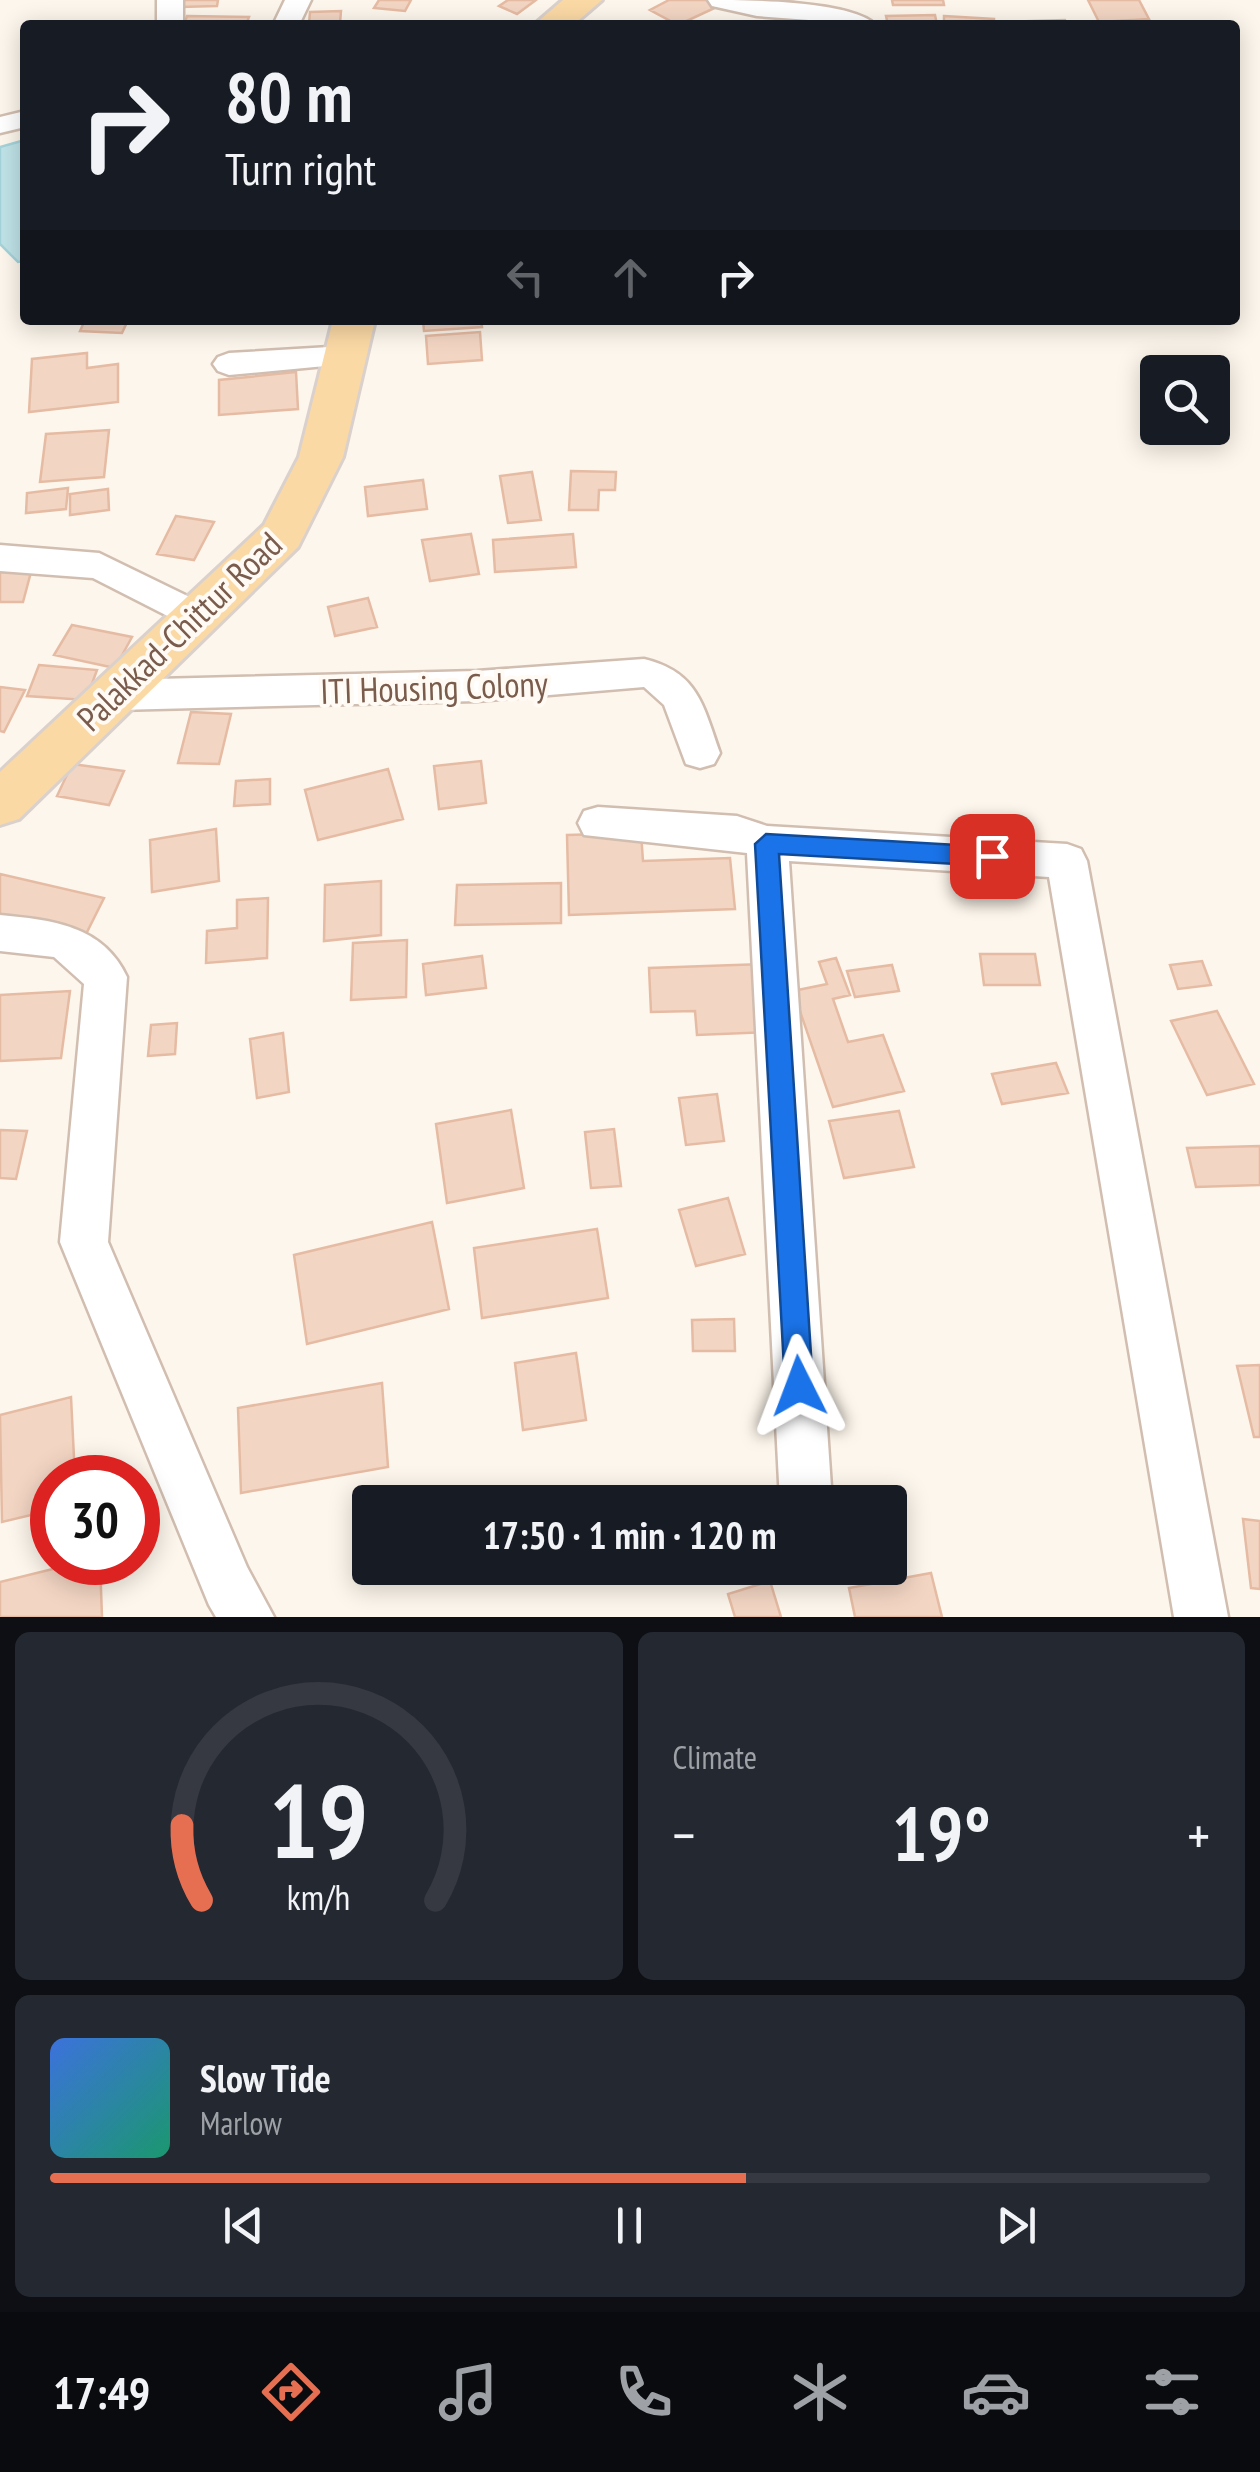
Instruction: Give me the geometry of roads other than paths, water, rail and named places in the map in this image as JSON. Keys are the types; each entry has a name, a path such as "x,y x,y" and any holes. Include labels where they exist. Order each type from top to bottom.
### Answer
{"main road":[{"path":"558,20 585,0"},
{"name":"Palakkad-Chittur Road","path":"0,804 282,535 322,457 350,338"}],"street":[{"path":"722,0 755,8 809,9 854,20"},
{"path":"228,364 350,338"},
{"path":"0,558 99,566 199,618"},
{"name":"ITI Housing Colony","path":"116,695 553,683 644,673 662,675 676,688 700,753"},
{"path":"598,823 737,833 766,844 1067,861 1201,1617"},
{"path":"766,844 805,1485"},
{"path":"0,933 64,940 106,977 84,1242 228,1586 247,1617"}],"water":[{"path":"20,141 20,262 0,244 0,147"}]}
